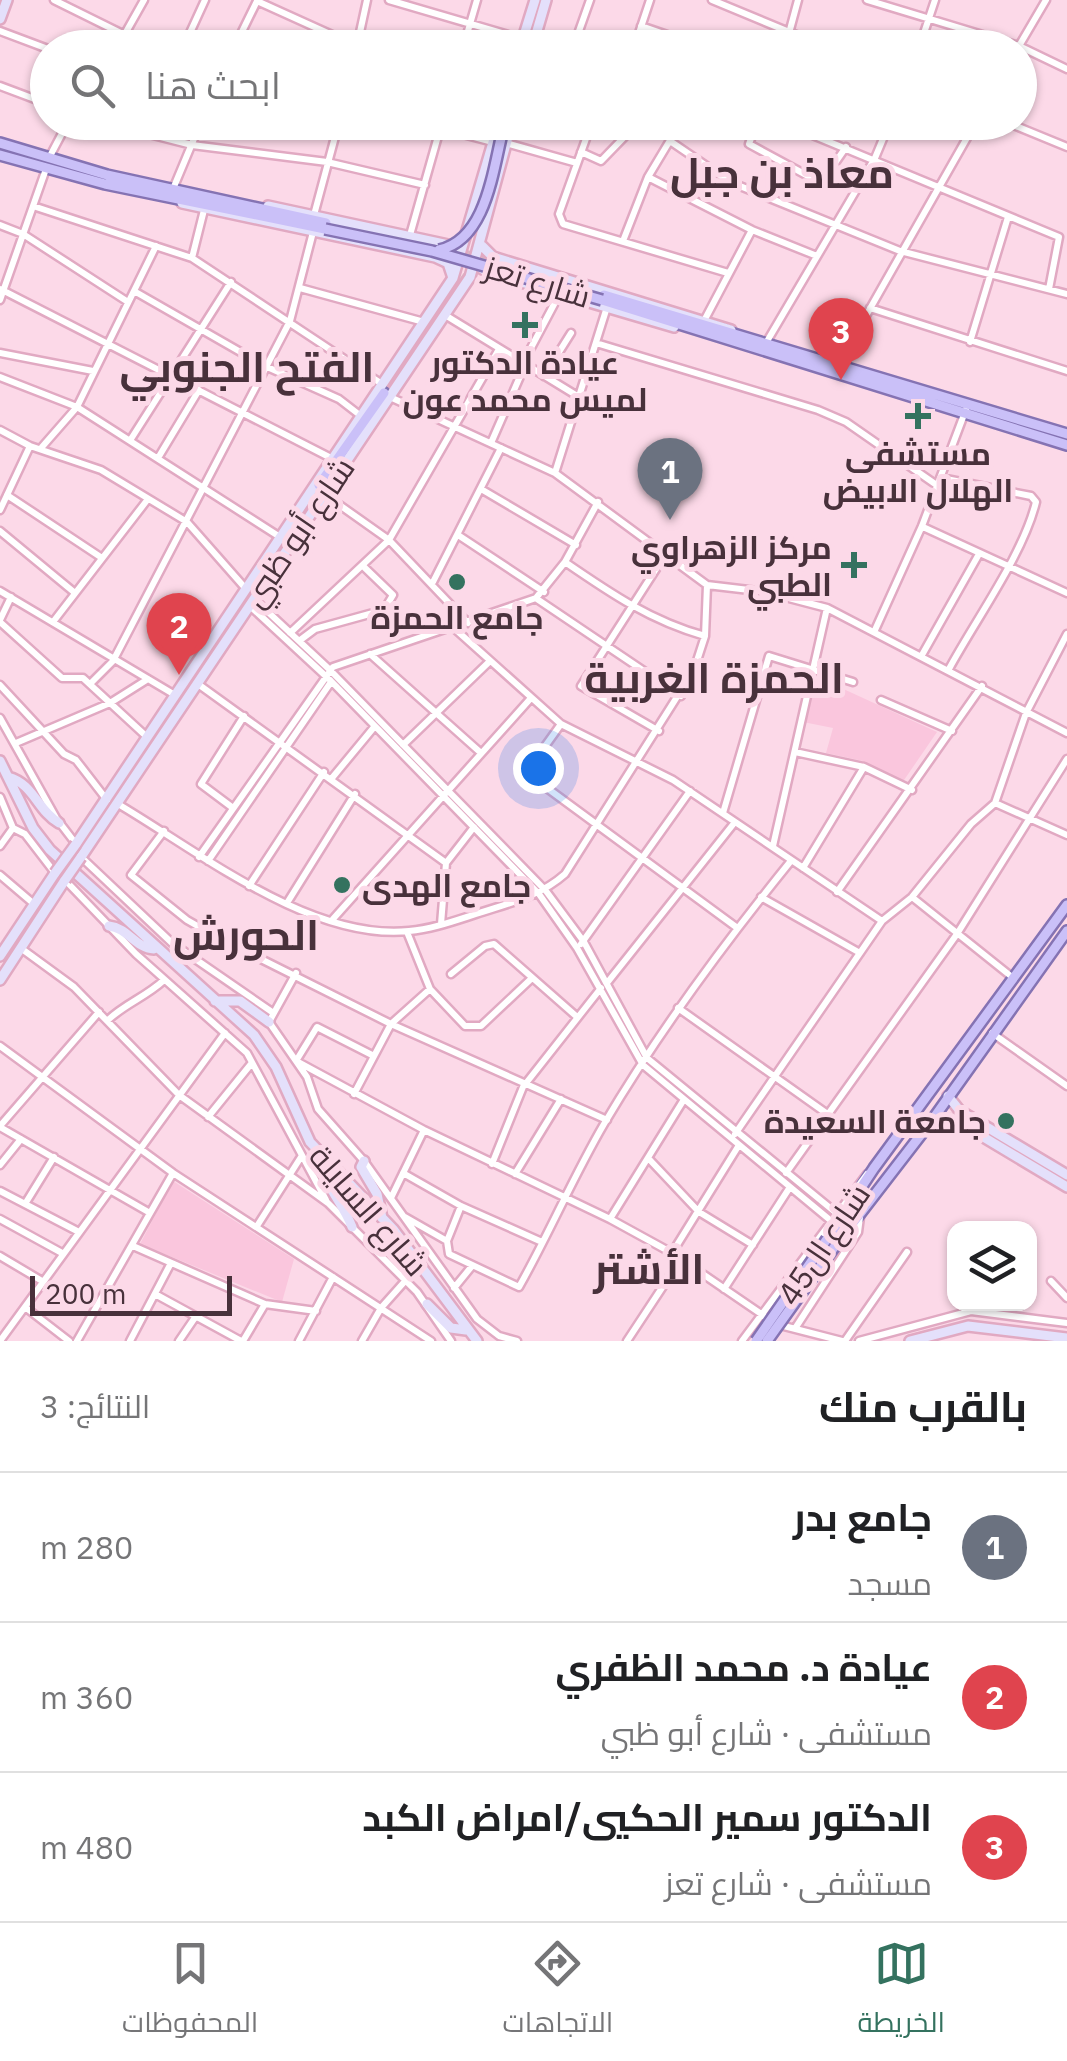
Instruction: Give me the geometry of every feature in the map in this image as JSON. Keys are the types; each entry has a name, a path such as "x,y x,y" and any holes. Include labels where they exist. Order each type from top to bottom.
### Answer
{"main road":[{"path":"0,19 8,0"},
{"path":"525,30 535,0"},
{"path":"538,30 546,0"},
{"path":"428,252 457,244 476,224 500,140"},
{"name":"شارع أبو ظبي","path":"0,956 76,844 113,802 198,684 322,489 332,458 361,416 386,391 468,281 476,266 506,140"},
{"name":"شارع أبو ظبي","path":"386,391 453,278 493,142"},
{"name":"شارع تعز","path":"0,143 47,164"},
{"name":"شارع تعز","path":"0,155 325,226"},
{"path":"480,193 484,200 492,196"},
{"path":"172,194 204,210 428,252 448,263 453,278"},
{"name":"شارع تعز","path":"172,194 234,202 428,252 735,336 966,409 1067,434"},
{"path":"234,202 464,248 476,266 488,272 560,293 605,301"},
{"path":"444,243 459,239 470,227"},
{"path":"427,239 433,248 428,252"},
{"path":"481,244 493,257 706,319 735,336"},
{"path":"464,248 468,281 488,272"},
{"path":"525,283 520,272 530,268"},
{"path":"439,302 446,300 447,311"},
{"name":"شارع تعز","path":"765,346 838,365 1067,446"},
{"path":"322,489 386,391"},
{"name":"شارع أبو ظبي","path":"0,980 82,857 148,738 281,538 322,489"},
{"name":"شارع السايلة","path":"0,761 42,840 266,1051 301,1128 318,1153 382,1218 477,1341"},
{"path":"8,777 26,784 40,807 59,823"},
{"name":"شارع ال45","path":"767,1341 874,1168 1067,905"},
{"path":"110,926 120,928 144,948 154,949"},
{"name":"شارع ال45","path":"756,1341 831,1242 860,1216 1067,931"},
{"path":"214,1001 240,1001 270,1017"},
{"path":"948,1096 958,1115 1067,1187"},
{"path":"933,1119 958,1115 1067,1175"},
{"path":"318,1153 320,1169 345,1206 352,1227"},
{"path":"364,1161 361,1167 377,1194 382,1218"},
{"path":"426,1304 451,1328 466,1330"},
{"path":"910,1341 968,1326 1067,1338"}],"street":[{"path":"54,0 118,30"},
{"path":"128,30 144,0"},
{"path":"192,30 206,0"},
{"path":"243,30 257,0 321,30"},
{"path":"361,30 367,0"},
{"path":"389,0 488,30"},
{"path":"468,30 477,0"},
{"path":"579,30 590,0"},
{"path":"640,30 650,0"},
{"path":"712,0 785,30"},
{"path":"790,30 798,0"},
{"path":"867,0 968,30"},
{"path":"925,30 935,0"},
{"path":"1028,30 1046,0"},
{"path":"641,26 653,30"},
{"path":"0,30 30,42"},
{"path":"1037,56 1067,69"},
{"path":"0,86 30,97"},
{"path":"1037,135 1065,146 1067,134"},
{"path":"0,300 59,140"},
{"path":"172,140 327,162 425,185"},
{"path":"172,194 194,140"},
{"path":"314,215 334,140"},
{"path":"410,235 437,140"},
{"path":"486,140 493,142"},
{"path":"585,140 559,220 728,273"},
{"path":"581,152 601,161 621,140"},
{"path":"750,140 749,144 821,183 846,147"},
{"path":"828,140 1061,239 1048,289"},
{"path":"765,346 882,140"},
{"path":"838,365 966,140"},
{"path":"623,241 648,177 670,141 730,182 900,251 1067,294"},
{"path":"506,143 577,163"},
{"path":"648,177 752,230 817,256"},
{"path":"33,206 192,258 290,320 386,391 555,473 708,585 766,592 827,608 1067,733"},
{"path":"192,258 204,210"},
{"path":"970,342 1008,217"},
{"path":"0,225 22,234 128,302"},
{"path":"706,319 752,230"},
{"path":"90,684 113,660 290,320 313,232"},
{"path":"42,447 77,407 156,246"},
{"path":"0,262 11,268"},
{"path":"131,439 230,282"},
{"path":"300,288 425,322"},
{"path":"2,290 332,458"},
{"path":"134,291 265,366 339,399 361,416"},
{"path":"491,443 524,364 560,293"},
{"path":"555,473 596,343 605,301"},
{"path":"870,308 1067,371"},
{"path":"447,311 499,349 579,398"},
{"path":"544,376 571,333"},
{"path":"596,343 818,410 846,422 939,482 1035,498 1028,535 1006,565 948,669"},
{"path":"290,633 324,597 364,567 390,540 499,349"},
{"path":"0,353 93,371"},
{"path":"0,377 77,407 281,538"},
{"path":"158,458 199,390"},
{"path":"875,630 922,526 966,409"},
{"path":"0,430 30,446 101,470 187,522 246,590"},
{"path":"0,510 30,446"},
{"path":"434,582 502,448"},
{"path":"322,489 390,540 434,582 468,624"},
{"path":"481,489 576,544"},
{"path":"7,495 102,558"},
{"path":"52,622 148,499"},
{"path":"208,862 340,663 468,624 545,593 598,502"},
{"path":"922,526 1067,593"},
{"path":"0,531 75,594"},
{"path":"458,534 545,593"},
{"path":"922,655 978,554"},
{"path":"659,731 584,692 582,681 665,555"},
{"path":"565,562 631,608 668,626 704,636"},
{"path":"298,641 316,629 384,610 393,594 364,567"},
{"path":"0,685 113,802 164,831 199,857 287,904 367,928 406,932 542,892 566,874 681,696 704,636 708,585"},
{"path":"0,591 176,696"},
{"path":"12,597 0,621 62,678 79,676 90,684 148,738"},
{"path":"536,598 681,696"},
{"path":"251,602 290,633 376,726 542,892 580,945 645,1061 684,1100 790,1187 832,1216"},
{"path":"251,602 403,745 474,827 542,892"},
{"path":"773,846 827,608"},
{"path":"454,628 561,724 640,760 882,921"},
{"path":"736,1134 882,921 912,897 971,824 995,804 1026,713 1067,634"},
{"path":"370,654 481,753"},
{"path":"723,813 769,656 853,682"},
{"path":"403,745 490,661"},
{"path":"16,743 110,703 148,680"},
{"path":"198,684 284,742 446,863"},
{"path":"837,892 982,686"},
{"path":"333,919 531,698"},
{"path":"881,700 952,731"},
{"path":"233,808 201,784 244,716"},
{"path":"0,718 59,823 76,844"},
{"path":"561,724 528,770 597,827 736,927"},
{"path":"332,778 376,726"},
{"path":"199,857 284,742"},
{"path":"795,752 864,767 912,790"},
{"path":"786,1173 957,934 1067,759"},
{"path":"802,868 864,767"},
{"path":"249,886 324,772"},
{"path":"580,945 690,791"},
{"path":"287,904 356,794"},
{"path":"0,797 13,828 25,834 55,873"},
{"path":"995,804 1067,835"},
{"path":"492,1164 523,1087 735,822"},
{"path":"442,924 446,863 474,827"},
{"path":"0,846 13,828"},
{"path":"164,831 131,876 187,920 391,1024 523,1087 606,1120"},
{"path":"82,857 172,944 270,1017 320,1112 364,1161 477,1319 499,1336 517,1341"},
{"path":"461,1206 447,1241 449,1254 519,1287 563,1196 606,1120 678,1008 736,927 790,862"},
{"path":"0,875 34,904"},
{"path":"65,880 164,980 242,1047 328,1203"},
{"path":"761,897 861,953"},
{"path":"912,897 1012,977"},
{"path":"406,932 430,988 464,1026 472,1029 532,978"},
{"path":"451,974 490,943 576,1016"},
{"path":"22,949 99,1012 179,1095 328,1203 406,1280 450,1341"},
{"path":"270,1017 296,973"},
{"path":"107,1021 121,1008 141,1002 164,980"},
{"path":"354,1094 391,1024 430,988"},
{"path":"678,1008 826,1113"},
{"path":"99,1012 41,1074 0,1126 150,1213"},
{"path":"296,1060 317,1027 374,1056"},
{"path":"0,1341 225,1033"},
{"path":"992,1033 1067,1086"},
{"path":"0,1046 173,1173 430,1341"},
{"path":"296,1060 322,1078 424,1130 610,1218 672,1253 760,1315 796,1327 844,1341 907,1252"},
{"path":"645,1061 786,1173 832,1216"},
{"path":"208,1117 251,1063"},
{"path":"312,1094 322,1078"},
{"path":"515,1174 560,1099"},
{"path":"610,1218 684,1100"},
{"path":"390,1199 424,1130"},
{"path":"0,1165 22,1139"},
{"path":"672,1253 739,1145"},
{"path":"26,1204 54,1157"},
{"path":"256,1226 301,1157"},
{"path":"648,1158 699,1212 752,1245"},
{"path":"742,1341 832,1216 874,1168"},
{"path":"25,1307 73,1341 134,1246 173,1173"},
{"path":"402,1174 461,1206 542,1242"},
{"path":"724,1290 790,1187"},
{"path":"0,1191 78,1231"},
{"path":"401,1215 447,1241"},
{"path":"796,1327 858,1232 860,1216"},
{"path":"0,1219 62,1252"},
{"path":"134,1246 265,1304 316,1311"},
{"path":"0,1256 42,1281"},
{"path":"628,1341 681,1259"},
{"path":"130,1341 171,1262"},
{"path":"454,1288 472,1266"},
{"path":"299,1341 333,1277"},
{"path":"362,1341 381,1308 406,1280"},
{"path":"1051,1282 1067,1298"},
{"path":"155,1294 242,1341 265,1304"},
{"path":"860,1341 971,1311 1067,1323"},
{"path":"180,1341 194,1318"}],"shaded area":[{"path":"813,675 937,732 902,783 863,761 826,753 833,728 803,722"},
{"path":"173,1181 294,1259 282,1302 140,1244"}],"tunnel":[{"path":"439,247 501,264"},
{"path":"384,393 474,266"}],"place":[{"name":"عيادة الدكتور لميس محمد عون","path":"525,325"},
{"name":"الدكتور سمير الحكيي/امراض الكبد","path":"841,380"},
{"name":"مستشفى الهلال الابيض","path":"918,416"},
{"name":"جامع بدر","path":"670,520"},
{"name":"مركز الزهراوي الطبي","path":"854,565"},
{"name":"جامع الحمزة","path":"457,582"},
{"name":"عيادة د. محمد الظفري","path":"179,675"},
{"name":"جامع الهدى","path":"342,885"},
{"name":"جامعة السعيدة","path":"1006,1121"}],"district":[{"name":"معاذ بن جبل","path":"782,172"},
{"name":"الفتح الجنوبي","path":"247,366"},
{"name":"الحمزة الغربية","path":"714,677"},
{"name":"الحورش","path":"246,934"},
{"name":"الأشتر","path":"649,1268"}]}
